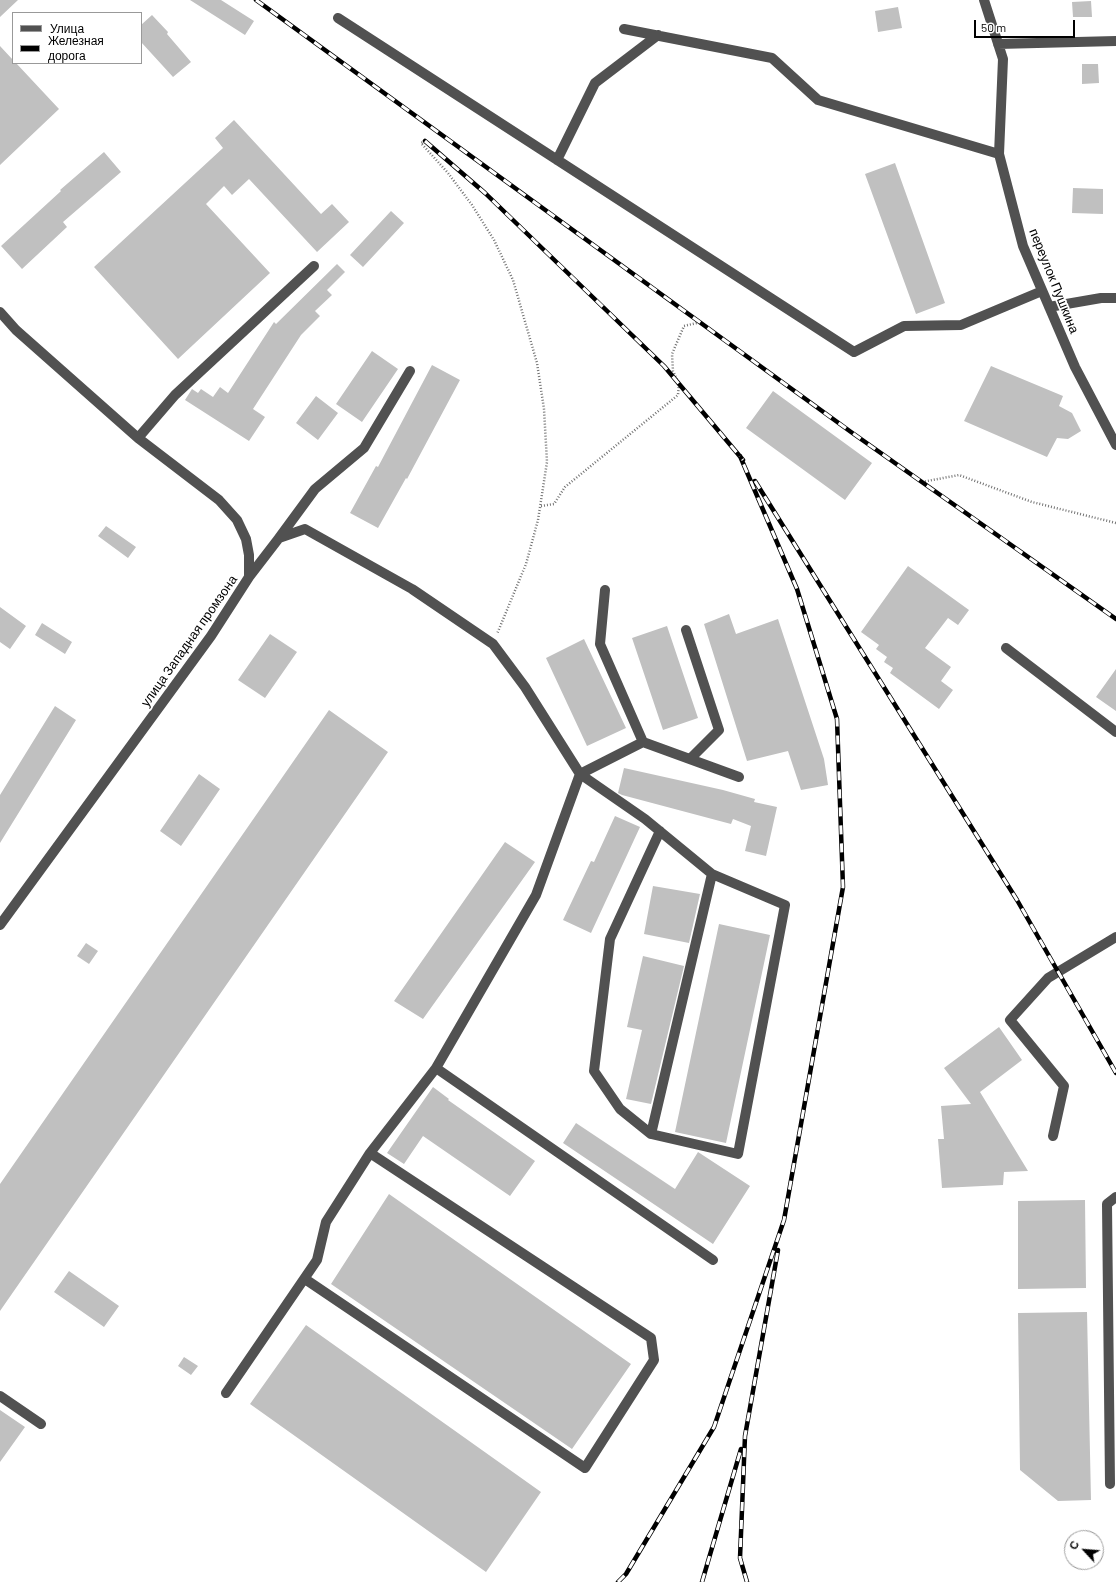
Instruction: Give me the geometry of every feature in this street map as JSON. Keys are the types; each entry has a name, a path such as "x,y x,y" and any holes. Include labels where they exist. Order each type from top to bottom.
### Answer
{"street":[{"name":"переулок Пушкина","path":"984,0 1003,59 999,154 1023,246 1075,367 1116,446"},
{"path":"338,18 854,352 904,326 961,324 1042,291"},
{"path":"624,29 772,58 818,100 999,154"},
{"path":"557,160 595,83 658,35"},
{"path":"998,44 1116,41"},
{"path":"138,438 175,395 314,266"},
{"path":"1050,307 1101,298 1116,298"},
{"name":"улица Западная промзона","path":"0,312 16,330 138,438 219,500 237,520 246,539 249,555 249,577 211,636 0,925"},
{"path":"249,577 315,489 364,448 410,371"},
{"path":"279,538 305,529 412,589 493,644 525,688 580,774 645,819 660,831 712,874 785,905 738,1154 651,1134 620,1109 594,1071 610,939 660,831"},
{"path":"605,590 600,644 643,742 739,777"},
{"path":"686,630 719,730 690,759"},
{"path":"1006,648 1116,732"},
{"path":"226,1393 317,1260 326,1222 370,1153 436,1068 536,895 580,774 643,742"},
{"path":"651,1134 712,874"},
{"path":"1053,1136 1064,1086 1010,1020 1048,978 1116,937"},
{"path":"436,1068 713,1260"},
{"path":"305,1279 585,1468 654,1360 651,1338 370,1153"},
{"path":"1110,1484 1107,1204 1116,1197"},
{"path":"0,1396 41,1424"}],"path":[{"path":"425,141 421,143 448,173 472,205 494,240 513,280 537,363 544,408 547,462 541,506 526,564 493,644"},
{"path":"541,506 554,504 565,487 678,395 679,384 673,371 672,354 684,326 701,322"},
{"path":"922,482 959,475 1032,502 1116,523"}],"building":[{"path":"0,0 18,0 0,17"},
{"path":"190,0 221,0 254,21 245,35"},
{"path":"1091,1 1092,17 1073,17 1072,2"},
{"path":"898,7 902,28 878,32 875,11"},
{"path":"152,15 168,32 167,34 191,62 173,77 142,43 142,24"},
{"path":"0,46 12,59 12,64 17,64 59,109 0,165"},
{"path":"1082,64 1098,64 1099,83 1082,84"},
{"path":"234,120 321,214 332,204 349,222 317,252 249,179 232,195 224,186 206,204 270,273 178,359 94,267 223,148 215,138"},
{"path":"104,152 121,172 63,222 67,227 22,269 1,246 61,191 60,190"},
{"path":"895,163 945,303 916,314 865,174"},
{"path":"1073,188 1103,189 1103,214 1072,213"},
{"path":"391,211 404,223 363,267 350,255"},
{"path":"337,264 345,272 327,290 332,295 315,311 320,316 301,335 253,409 265,417 249,441 185,400 192,389 198,393 201,389 213,397 220,387 228,393 274,322 276,324"},
{"path":"372,351 398,369 362,422 336,404"},
{"path":"432,365 460,380 407,479 406,478 378,528 350,513 376,466 378,467"},
{"path":"991,366 1063,396 1059,406 1072,413 1081,431 1068,439 1057,438 1047,457 964,421"},
{"path":"773,391 872,463 845,500 746,428"},
{"path":"316,396 338,413 318,440 296,423"},
{"path":"106,526 136,547 128,558 98,536"},
{"path":"908,566 969,610 958,625 948,618 925,648 951,667 941,681 953,690 939,709 890,673 893,668 884,662 887,657 876,649 879,645 861,632"},
{"path":"0,607 26,626 10,649 0,642"},
{"path":"729,614 736,634 778,619 824,759 828,785 801,790 788,751 747,761 704,624"},
{"path":"42,623 72,642 65,654 35,635"},
{"path":"667,626 698,718 663,730 632,638"},
{"path":"270,634 297,652 265,698 238,680"},
{"path":"584,639 626,728 587,746 546,658"},
{"path":"1116,669 1116,711 1096,697"},
{"path":"55,706 76,720 0,843 0,795"},
{"path":"329,710 388,752 0,1311 0,1184"},
{"path":"624,768 723,790 755,799 754,802 777,807 766,856 745,851 751,826 733,819 731,824 618,793"},
{"path":"199,774 220,789 181,846 160,831"},
{"path":"615,816 640,827 591,933 563,920 591,861 594,862"},
{"path":"505,842 535,862 423,1019 394,1001"},
{"path":"653,886 700,894 689,943 644,934"},
{"path":"719,924 770,935 726,1143 675,1132"},
{"path":"86,943 98,951 89,964 77,956"},
{"path":"643,956 684,966 651,1104 626,1099 642,1030 627,1027"},
{"path":"999,1027 1022,1060 980,1092 1028,1171 1004,1172 1003,1185 942,1188 938,1139 944,1139 941,1106 971,1104 944,1068"},
{"path":"433,1087 449,1099 448,1100 535,1161 510,1196 423,1136 404,1164 387,1153"},
{"path":"576,1123 675,1189 698,1152 750,1186 713,1244 563,1143"},
{"path":"389,1194 631,1364 572,1449 331,1284"},
{"path":"1085,1200 1086,1288 1018,1289 1018,1201"},
{"path":"69,1271 119,1306 104,1327 54,1292"},
{"path":"1087,1312 1091,1500 1058,1501 1020,1470 1018,1313"},
{"path":"306,1325 541,1492 486,1572 250,1404"},
{"path":"184,1357 198,1366 191,1375 178,1366"},
{"path":"0,1410 25,1427 0,1462"}],"railway":[{"path":"256,0 851,432 1116,619"},
{"path":"425,141 485,193 664,366 743,460"},
{"path":"618,1582 626,1574 714,1427 784,1220 843,887 837,719 797,589 740,456"},
{"path":"755,481 1017,900 1116,1073"},
{"path":"747,1582 740,1558 745,1436 778,1250"},
{"path":"702,1582 741,1449"}]}
